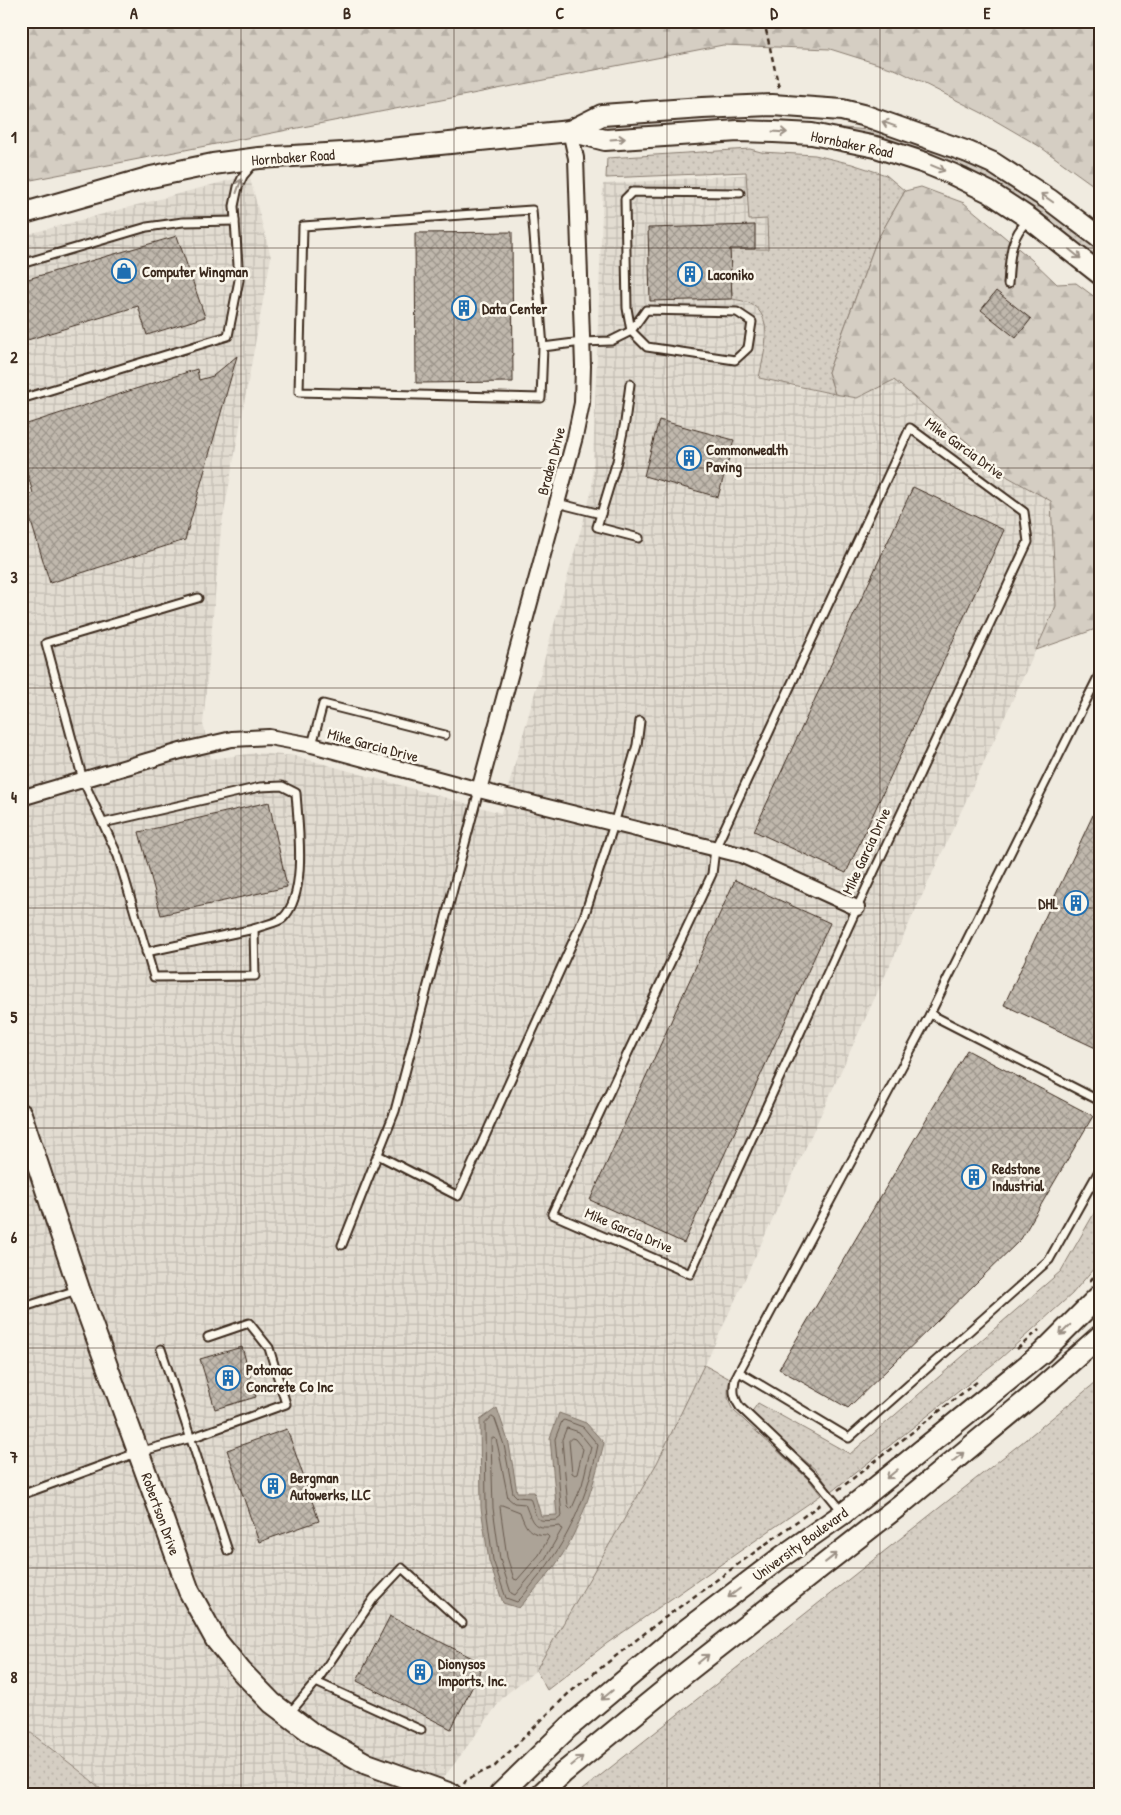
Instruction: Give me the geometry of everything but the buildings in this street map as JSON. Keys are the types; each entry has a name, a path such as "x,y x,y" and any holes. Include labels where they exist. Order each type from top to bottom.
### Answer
{"main road":[{"name":"Hornbaker Road","path":"570,131 602,115 702,108 782,106 842,110 866,116 968,152 993,164 1018,178 1100,238"},
{"name":"Hornbaker Road","path":"21,214 151,177 213,164 259,158 360,152 570,131 605,140 738,131 812,134 847,140 901,154 952,174 989,192 1030,219 1100,274"},
{"name":"Robertson Drive","path":"21,1114 79,1289 189,1591 216,1640 247,1678 272,1702 313,1734 367,1764 451,1794"},
{"name":"University Boulevard","path":"500,1794 569,1727 674,1639 780,1558 844,1513 1042,1353 1094,1289"},
{"name":"University Boulevard","path":"541,1794 562,1774 690,1669 912,1495 1045,1386 1100,1336"}],"street":[{"name":"Braden Drive","path":"479,790 575,438 582,403 576,158 570,131"},
{"name":"Mike Garcia Drive","path":"21,798 184,750 232,739 269,737 312,745 479,790 741,856 857,908"}],"lane":[{"path":"21,399 228,336 239,280 234,206 238,187 243,176 259,158"},
{"path":"543,347 582,342 611,341 631,330 646,310 737,312 752,322 748,348 735,360 647,347 631,330 627,308 625,199 632,192 740,192"},
{"path":"532,210 543,347 541,398 299,392 303,226 532,210"},
{"path":"1008,284 1011,249 1019,228 1030,219"},
{"path":"21,264 147,227 183,222 235,221"},
{"path":"630,384 618,461 597,527 639,538"},
{"name":"Mike Garcia Drive","path":"910,428 1024,512 1028,542 857,908 690,1274 552,1214 712,874 715,849 910,428"},
{"path":"557,503 601,514"},
{"path":"198,598 46,643 83,780 118,856 154,977 255,976 254,929"},
{"path":"844,1513 815,1478 740,1407 733,1390 739,1372 930,1014 1100,673"},
{"path":"312,745 323,704 445,735"},
{"path":"378,1155 458,1196 584,917 637,745 640,720"},
{"path":"103,823 260,787 282,786 296,793 301,859 294,899 283,918 254,929 146,952"},
{"path":"342,1245 396,1111 479,790"},
{"path":"930,1014 1100,1102"},
{"path":"739,1372 849,1438 1049,1260 1100,1169"},
{"path":"21,1308 79,1289"},
{"path":"21,1495 139,1452 191,1438 286,1404 269,1348 249,1323 208,1337"},
{"path":"161,1349 228,1551"},
{"path":"288,1715 316,1682 374,1598 402,1568 462,1623"},
{"path":"316,1682 421,1730"}],"path":[{"path":"764,21 782,106"},
{"path":"1094,1289 1100,1269"},
{"path":"1014,1352 1042,1327"},
{"path":"466,1780 495,1766 569,1693 659,1622 830,1497 984,1376"}],"shaded area":[{"path":"787,172 790,386 857,398 894,379 1008,477 1051,501 1056,606 693,1391 657,1463 544,1664 504,1696 430,1794 106,1794 21,1724 21,236 249,175 271,257 221,529 203,724 211,759 256,753 295,756 501,813 592,490 603,184"}],"green space":[{"path":"21,21 1100,21 1100,190 1039,146 984,114 897,70 830,49 723,45 21,182"},
{"path":"831,127 894,132 930,145 994,174 1057,215 1100,249 1100,263 892,143"},
{"path":"750,149 761,152 815,155 852,164 886,175 905,191 876,242 828,372 835,394 759,378 766,338 763,318 759,310 751,304 732,299 730,249 768,249 767,219 749,220 746,172 606,178 607,158"},
{"path":"921,187 964,203 1032,260 1057,284 1076,283 1100,301 1100,626 1036,650 1056,606 1051,501 1008,477 894,380 857,398 835,394 828,372 876,242 905,191"},
{"path":"1100,1203 1100,1261 1072,1294 1001,1358 832,1491 817,1471 751,1413 758,1403 850,1454 1061,1271"},
{"path":"704,1365 730,1379 728,1395 733,1410 809,1480 821,1495 606,1644 547,1690 536,1670 657,1463"},
{"path":"1100,1379 1100,1794 577,1794 1020,1444"},
{"path":"21,1724 86,1776 106,1794 21,1794"}],"water":[{"path":"497,1408 509,1444 517,1492 534,1492 541,1516 557,1515 550,1438 559,1413 586,1423 604,1443 585,1507 572,1538 554,1567 519,1608 503,1603 489,1561 481,1508 480,1420"}],"place":[{"name":"Computer Wingman","path":"124,271"},
{"name":"Laconiko","path":"690,274"},
{"name":"Data Center","path":"464,308"},
{"name":"Commonwealth Paving","path":"689,458"},
{"name":"DHL","path":"1076,903"},
{"name":"Redstone Industrial","path":"974,1177"},
{"name":"Potomac Concrete Co Inc","path":"228,1378"},
{"name":"Bergman Autowerks, LLC","path":"273,1486"},
{"name":"Dionysos Imports, Inc.","path":"420,1672"}]}
